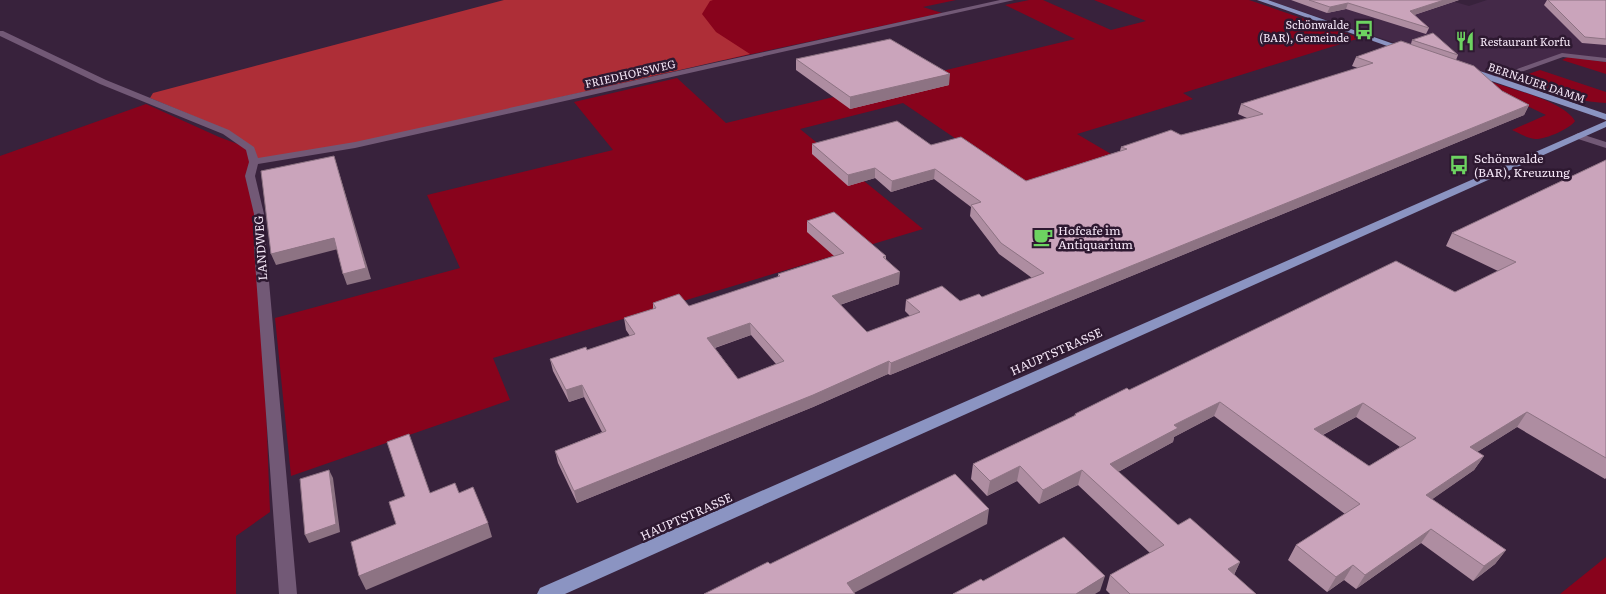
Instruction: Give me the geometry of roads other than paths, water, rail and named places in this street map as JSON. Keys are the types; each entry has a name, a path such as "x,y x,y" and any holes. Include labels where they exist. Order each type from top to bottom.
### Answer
{"main road":[{"path":"1261,0 1419,54"},
{"name":"BERNAUER DAMM","path":"1465,69 1606,118"},
{"name":"HAUPTSTRASSE","path":"546,594 1606,124"}],"street":[{"name":"FRIEDHOFSWEG","path":"254,162 356,146 1010,0"},
{"path":"0,33 103,82 226,132 251,149 254,162"},
{"path":"1493,79 1562,55 1606,60"},
{"path":"1578,136 1606,145"},
{"name":"LANDWEG","path":"254,162 250,176 259,214 260,258 288,594"}],"place":[{"name":"Schönwalde (BAR), Gemeinde","path":"1364,30"},
{"name":"Restaurant Korfu","path":"1465,41"},
{"name":"Schönwalde (BAR), Kreuzung","path":"1459,165"},
{"name":"Hofcafe im Antiquarium","path":"1043,237"}]}
